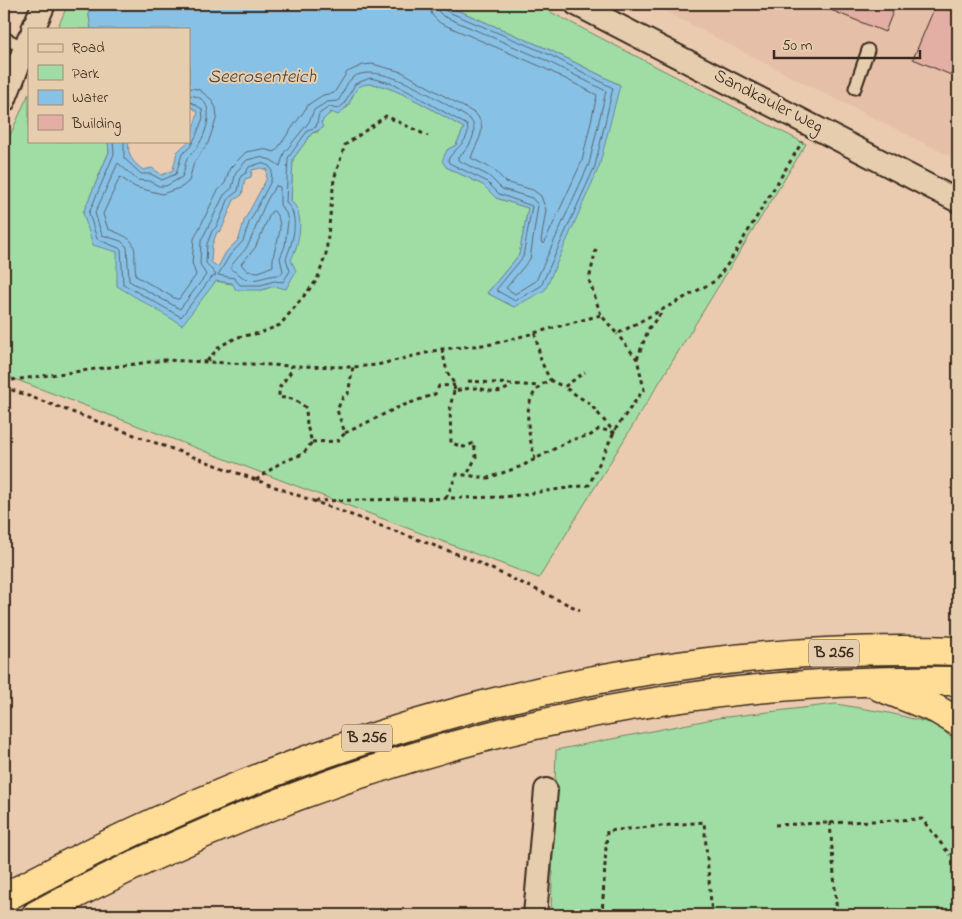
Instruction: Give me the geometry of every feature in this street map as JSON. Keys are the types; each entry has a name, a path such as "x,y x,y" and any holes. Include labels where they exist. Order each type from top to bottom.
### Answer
{"highway":[{"name":"B 256","path":"4,898 59,868 198,802 318,754 416,723 555,688 631,672 756,657 913,650 958,651"},
{"name":"B 256","path":"36,915 136,863 247,815 333,782 426,752 542,723 626,706 743,690 867,682 958,681"},
{"path":"867,682 936,709 958,722"}],"street":[{"path":"33,28 44,4"},
{"name":"Sandkauler Weg","path":"576,4 958,201"},
{"path":"4,101 28,41"},
{"path":"535,915 546,790"}],"lane":[{"path":"4,38 28,38"},
{"path":"855,88 868,50"}],"path":[{"path":"206,361 220,346 238,337 280,325 317,280 326,254 334,179 345,145 386,116 428,136"},
{"path":"617,334 715,281 730,261 813,125"},
{"path":"312,501 504,497 589,485 614,432 644,389 637,358 601,316 589,280 596,249"},
{"path":"637,358 649,328 665,309"},
{"path":"4,381 165,360 353,367 377,364 442,349 493,344 601,316"},
{"path":"535,333 541,361 550,380 590,404 614,432"},
{"path":"442,349 450,379 455,385 450,407 451,443 464,447 474,444 476,457 467,475"},
{"path":"291,366 292,370 279,388 279,398 288,397 298,401 306,408 307,426 312,442"},
{"path":"345,433 337,410 343,397 348,394 353,367"},
{"path":"564,387 585,372"},
{"path":"468,381 538,386 550,380"},
{"path":"256,480 280,463 302,454 312,442 338,441 345,433 399,407 435,394 439,386 455,385"},
{"path":"454,391 471,388 489,392 503,392 512,385"},
{"path":"535,459 528,420 530,402 538,386"},
{"path":"4,387 468,558 580,610"},
{"path":"446,498 457,474 488,478 535,459 571,440 591,435 599,429 614,432"},
{"path":"775,825 922,819 950,855"},
{"path":"602,915 607,831 704,822 712,915"},
{"path":"830,822 837,915"}],"shaded area":[{"path":"651,4 958,4 958,160 805,84"}],"green space":[{"path":"68,4 92,4 88,9 91,28 57,28"},
{"path":"443,4 535,4 806,144 539,578 4,375 4,149 28,95 28,142 108,142 109,152 83,213 117,251 216,281 262,290 274,286 296,249 291,202 293,159 312,133 318,132 322,121 328,115 347,108 358,87 367,84 379,85 394,90 427,106 464,128 456,145 447,150 446,167 483,185 496,198 528,208 519,255 487,293 514,307 620,85 550,50"},
{"path":"836,704 889,713 938,725 958,745 958,915 551,915 556,750 718,718"}],"water":[{"name":"Seerosenteich","path":"92,4 443,4 550,50 620,85 599,167 545,290 514,307 487,293 519,255 528,208 496,198 483,185 446,167 442,161 447,150 456,145 464,128 411,98 380,86 368,84 359,87 343,111 338,115 331,112 321,122 323,128 312,133 293,159 291,201 298,213 300,229 291,260 296,271 286,289 274,286 262,290 236,290 232,283 216,281 182,325 117,286 117,252 93,245 83,213 109,152 108,142 129,142 131,158 136,164 143,170 152,168 162,175 173,170 177,152 190,142 198,112 190,106 190,28 91,28 88,9","holes":["261,168 267,170 266,180 244,221 239,239 226,252 218,267 211,262 212,245 217,232 221,231 234,200 242,195 245,179 251,177 252,170"]}],"building":[{"path":"816,4 896,4 885,32"},
{"path":"936,4 958,4 958,57 951,75 913,59"}]}
